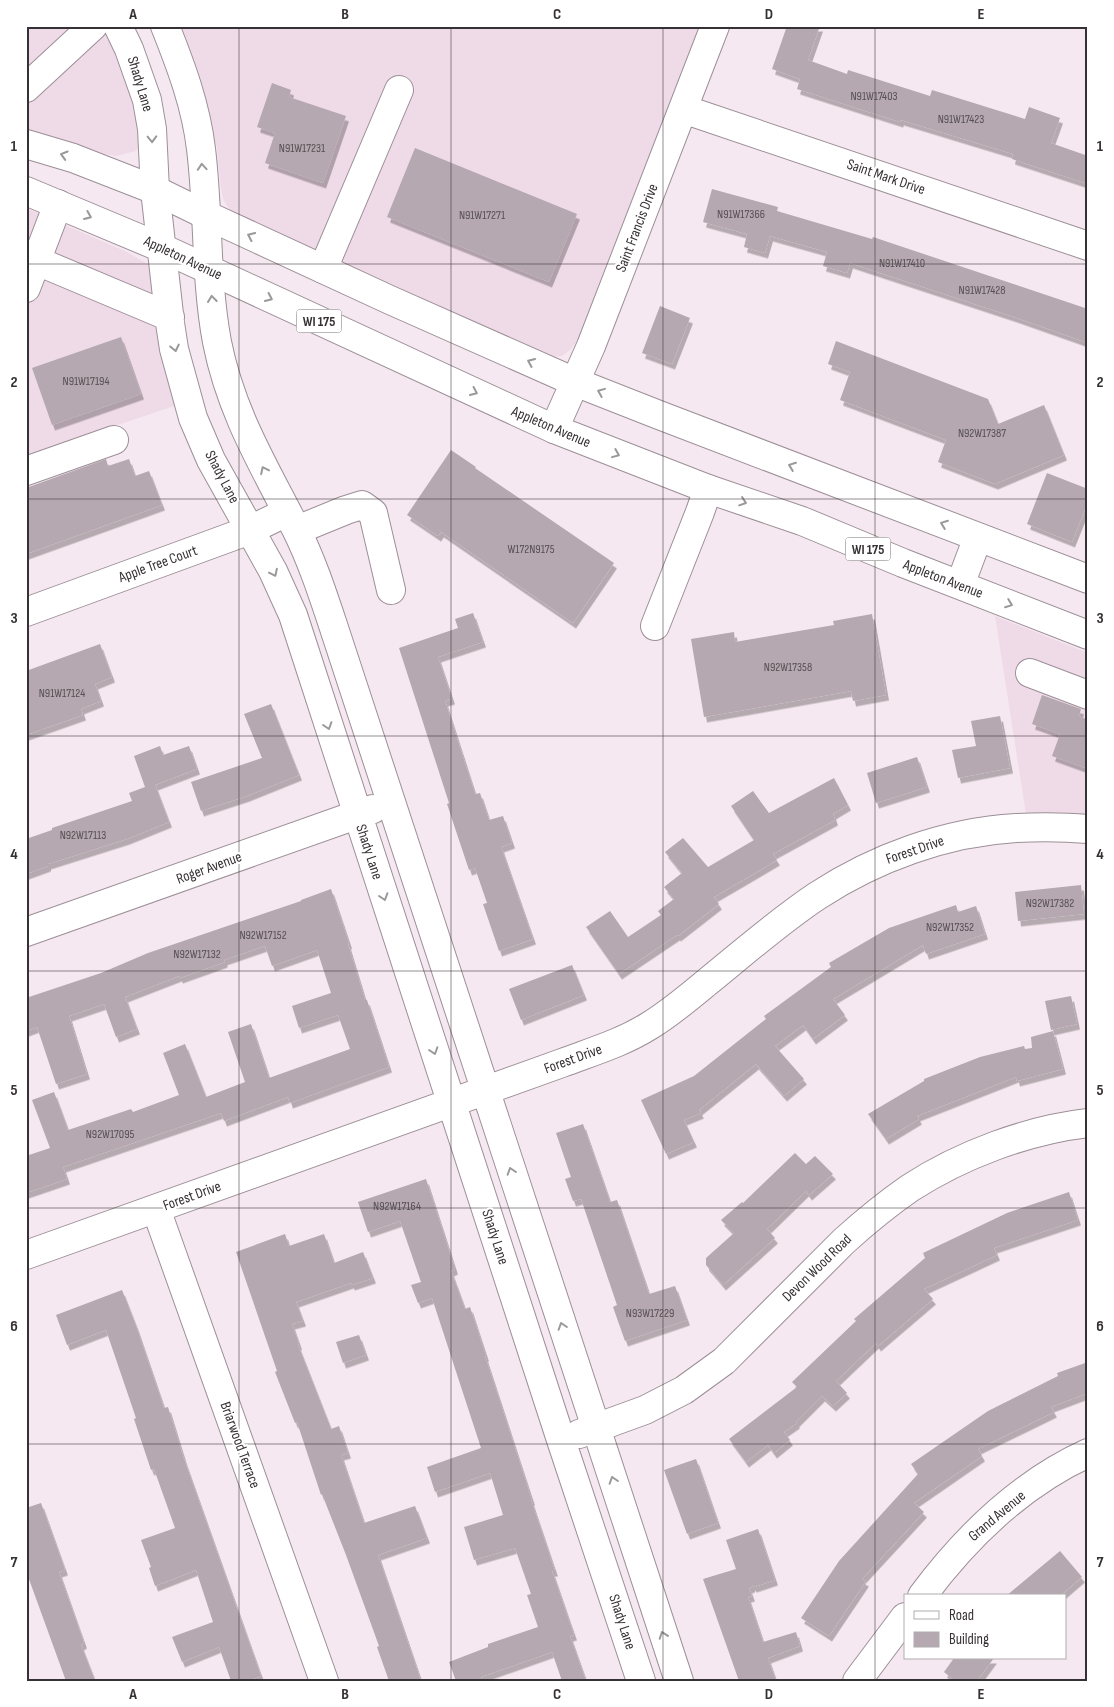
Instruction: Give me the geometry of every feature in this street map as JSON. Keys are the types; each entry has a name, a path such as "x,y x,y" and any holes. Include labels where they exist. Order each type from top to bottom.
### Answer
{"street":[{"path":"26,88 93,26"},
{"name":"Shady Lane","path":"118,26 129,48 147,100 152,129 156,190 174,349 193,418 211,460 273,571 293,615 641,1681"},
{"path":"165,26 196,116 201,150 208,270 217,342 230,391 244,429 307,551 334,628 679,1681"},
{"name":"Saint Francis Drive","path":"554,429 576,382 715,26"},
{"path":"323,269 399,90"},
{"name":"Saint Mark Drive","path":"683,109 1088,246"},
{"path":"26,144 73,158 156,190 427,317 576,382 1088,579"},
{"name":"Appleton Avenue","path":"26,191 162,248 554,429 708,490 802,521 1088,634"},
{"path":"26,288 58,204"},
{"path":"37,261 170,317"},
{"path":"26,471 114,440"},
{"path":"654,626 708,490"},
{"name":"Apple Tree Court","path":"26,612 250,530 362,505 373,513 391,590"},
{"path":"960,585 978,537"},
{"path":"1030,672 1088,695"},
{"name":"Roger Avenue","path":"26,932 391,804"},
{"name":"Forest Drive","path":"26,1255 626,1039 650,1026 683,1002 787,917 818,895 862,870 926,844 964,835 1014,828 1088,829"},
{"name":"Devon Wood Road","path":"561,1440 645,1410 684,1390 724,1361 844,1241 910,1188 967,1158 1001,1144 1069,1125 1088,1123"},
{"name":"Briarwood Terrace","path":"156,1209 324,1681"},
{"name":"Grand Avenue","path":"923,1594 945,1565 966,1542 1006,1506 1050,1473 1088,1453"},
{"path":"857,1681 904,1618"}],"shaded area":[{"path":"26,26 104,26 132,93 142,142 136,151 116,156 82,150 26,133"},
{"path":"179,26 700,26 577,341 562,356 551,357 536,353 242,218 230,210 224,201 221,189 217,148 205,101"},
{"path":"26,208 127,252 151,266 177,405 26,456"},
{"path":"995,616 1088,653 1088,815 1072,813 1026,814"}],"building":[{"path":"787,26 820,26 808,60 847,74 848,70 930,96 932,90 1025,119 1029,107 1060,118 1051,143 1088,156 1088,184 1012,159 1013,154 901,120 900,122 797,89 800,79 772,69"},
{"path":"272,83 291,90 289,97 346,116 323,183 265,163 275,133 257,127"},
{"path":"415,148 577,214 549,282 387,217"},
{"path":"712,189 778,207 777,211 872,239 873,237 1088,309 1088,343 850,263 847,273 823,266 827,252 770,236 765,253 744,247 747,234 703,222"},
{"path":"660,306 690,318 672,364 642,353"},
{"path":"121,337 141,394 52,425 32,368"},
{"path":"836,341 988,399 998,424 1044,405 1064,455 995,484 938,462 946,440 840,400 850,372 828,364"},
{"path":"451,450 614,563 573,623 441,532 438,536 407,515"},
{"path":"106,459 108,466 129,459 135,476 149,471 162,505 26,554 26,488"},
{"path":"1047,473 1088,489 1088,502 1072,542 1027,524"},
{"path":"473,613 483,642 438,657 452,699 445,701 475,794 480,793 489,820 503,816 512,843 501,847 533,939 499,951 483,904 487,903 475,868 469,870 399,648 458,628 455,619"},
{"path":"872,614 886,695 853,701 851,691 704,717 691,639 734,632 735,642 834,625 833,621"},
{"path":"100,644 112,677 95,684 101,701 81,709 83,715 26,735 26,671"},
{"path":"1042,695 1081,709 1079,716 1088,720 1088,769 1052,756 1060,734 1032,724"},
{"path":"271,704 299,775 247,796 201,811 191,782 262,758 244,714"},
{"path":"1000,716 1010,768 958,778 952,750 976,746 971,721"},
{"path":"160,746 163,755 189,746 197,769 155,785 169,822 127,839 48,864 48,866 26,874 26,839 52,830 52,828 132,801 129,793 145,787 134,756"},
{"path":"917,757 927,787 876,803 867,773"},
{"path":"834,778 848,805 833,814 835,820 773,854 777,860 714,897 719,904 678,936 619,974 586,927 610,911 628,937 661,915 658,911 674,899 664,887 682,873 665,852 683,838 708,867 754,840 731,806 753,791 769,813"},
{"path":"1081,885 1084,914 1018,921 1015,892"},
{"path":"331,889 365,1000 367,1000 389,1067 290,1103 288,1097 224,1121 221,1113 63,1167 67,1179 26,1193 26,1156 50,1148 32,1100 54,1092 68,1130 131,1109 133,1112 179,1095 163,1053 185,1044 206,1097 245,1082 228,1032 251,1024 269,1078 350,1049 338,1015 299,1028 292,1006 331,993 317,950 272,966 265,946 125,997 137,1029 116,1037 104,1004 69,1016 87,1074 56,1084 37,1027 26,1031 26,998 101,973 148,953"},
{"path":"956,905 958,912 976,906 985,934 926,954 923,945 833,999 845,1015 813,1039 803,1025 775,1046 804,1079 784,1096 756,1064 699,1110 701,1113 684,1120 694,1142 666,1154 641,1100 694,1076 766,1019 764,1016 831,967 829,963 889,928"},
{"path":"572,965 584,995 521,1020 509,989"},
{"path":"1071,996 1077,1024 1051,1030 1045,1001"},
{"path":"1053,1031 1063,1069 1017,1081 1016,1077 917,1116 919,1119 886,1139 868,1114 924,1081 924,1079 980,1057 1024,1046 1025,1049 1032,1048 1031,1037"},
{"path":"583,1124 610,1202 617,1200 649,1294 675,1286 687,1320 625,1341 613,1307 617,1305 581,1199 573,1201 565,1179 571,1177 556,1133"},
{"path":"795,1153 806,1164 815,1156 833,1174 809,1195 806,1191 767,1229 775,1238 723,1285 706,1265 706,1258 734,1233 721,1220 743,1203"},
{"path":"426,1179 455,1269 451,1271 465,1309 470,1307 555,1571 552,1571 574,1635 570,1636 586,1681 562,1681 552,1652 481,1677 483,1681 456,1681 449,1662 488,1647 488,1644 538,1627 527,1595 531,1594 515,1548 474,1560 464,1527 503,1515 490,1473 435,1492 427,1467 481,1448 432,1298 418,1303 411,1285 421,1282 400,1221 368,1232 358,1202"},
{"path":"1069,1192 1078,1220 994,1248 997,1255 924,1289 933,1299 878,1346 876,1343 836,1381 847,1393 833,1406 822,1396 797,1423 784,1432 790,1440 774,1453 768,1445 746,1462 729,1439 797,1387 792,1382 856,1321 854,1319 925,1258 923,1253 1007,1213"},
{"path":"285,1234 289,1246 324,1234 334,1263 363,1252 373,1278 352,1285 351,1283 296,1302 303,1321 292,1324 298,1345 331,1429 339,1426 348,1453 341,1455 364,1523 415,1506 427,1538 378,1555 421,1681 389,1681 377,1647 379,1646 346,1555 321,1495 297,1422 295,1423 275,1372 277,1371 236,1252"},
{"path":"122,1290 164,1408 168,1407 184,1459 261,1676 248,1681 231,1681 219,1647 182,1662 172,1637 213,1622 196,1570 155,1586 149,1568 151,1567 141,1540 175,1528 154,1469 151,1470 134,1419 136,1418 106,1330 67,1345 56,1315"},
{"path":"359,1335 366,1355 343,1363 336,1342"},
{"path":"1088,1362 1088,1393 1051,1407 1054,1412 978,1449 982,1456 914,1503 924,1512 862,1579 866,1581 829,1636 801,1618 839,1561 918,1474 911,1464 988,1411 1058,1376 1057,1373"},
{"path":"696,1459 718,1523 687,1534 664,1470"},
{"path":"41,1503 65,1570 59,1572 84,1643 81,1645 95,1681 66,1681 26,1571 26,1508"},
{"path":"758,1529 775,1580 754,1587 752,1585 749,1588 752,1596 748,1597 763,1642 796,1632 800,1646 768,1658 776,1681 739,1681 703,1579 736,1569 726,1540"},
{"path":"1060,1551 1082,1577 1062,1594 1008,1594"},
{"path":"953,1660 993,1660 977,1681 955,1681 944,1672"}]}
